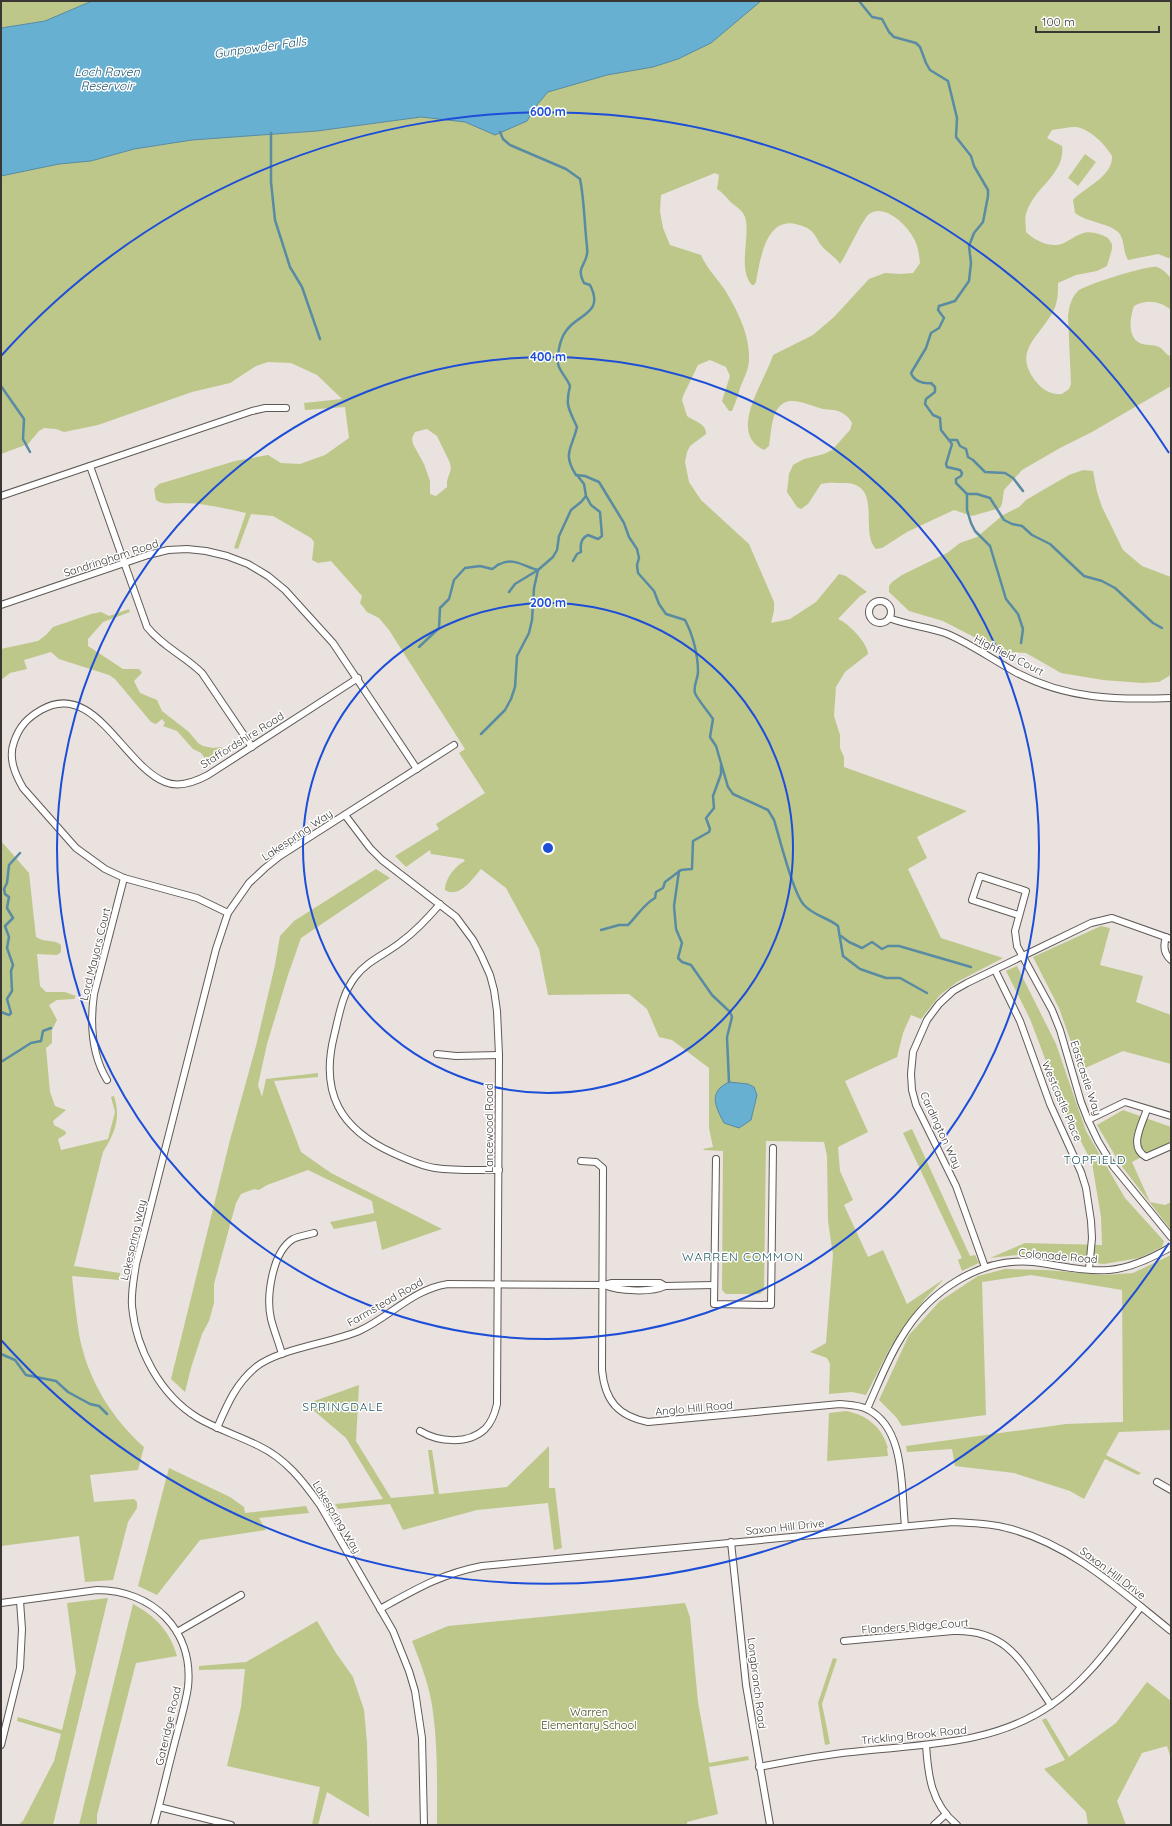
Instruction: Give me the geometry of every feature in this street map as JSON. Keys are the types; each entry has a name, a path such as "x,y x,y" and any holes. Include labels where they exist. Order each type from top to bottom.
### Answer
{"street":[{"path":"1,496 252,410 265,408 286,408"},
{"path":"90,466 147,627 162,644 196,667 202,673 252,747"},
{"name":"Sandringham Road","path":"1,605 155,553 187,549 227,556 248,564 268,576 284,590 333,643 418,768"},
{"name":"Highfield Court","path":"889,618 903,624 945,634 1017,673 1063,691 1125,700 1171,698"},
{"name":"Staffordshire Road","path":"228,914 197,898 124,878 92,861 76,848 16,778 12,754 13,744 18,731 25,721 46,708 70,704 80,707 100,720 142,768 166,782 176,785 198,780 252,747 358,678"},
{"name":"Lakespring Way","path":"424,1825 422,1738 416,1691 400,1648 380,1609 320,1504 292,1469 276,1456 260,1447 217,1428 197,1417 181,1404 155,1374 140,1342 135,1325 132,1306 132,1287 138,1256 214,956 228,914 248,884 280,856 454,745"},
{"name":"Lancewood Road","path":"345,815 370,848 382,860 456,917 473,940 490,975 497,1011 499,1055 499,1284 497,1404 491,1422 485,1429 470,1437 452,1440 429,1436 420,1431"},
{"name":"Eastcastle Way","path":"1018,915 972,900 980,876 1026,891 1018,915 1015,938 1052,1010 1060,1030 1081,1102 1088,1120 1098,1141 1113,1166 1171,1237"},
{"name":"Lord Mayors Court","path":"107,1080 101,1070 95,1051 92,1008 94,994 124,878"},
{"path":"440,904 423,924 400,943 361,969 348,987 343,999 330,1051 328,1068 329,1081 333,1096 348,1122 358,1133 381,1148 419,1164 434,1168 499,1170"},
{"name":"Cardington Way","path":"985,1267 956,1186 916,1105 912,1090 911,1074 913,1052 918,1037 927,1020 939,1004 967,983 1091,923 1112,918 1168,938"},
{"path":"1168,938 1164,946 1165,952 1171,960"},
{"name":"Westcastle Place","path":"995,970 1020,1021 1042,1085 1074,1154 1084,1183 1091,1221 1092,1238 1089,1270"},
{"path":"437,1054 456,1056 499,1055"},
{"path":"1088,1120 1125,1102 1171,1116"},
{"path":"1147,1109 1137,1140 1136,1147 1140,1154 1146,1157 1171,1146"},
{"path":"716,1159 714,1304 771,1305 773,1148"},
{"name":"Anglo Hill Road","path":"581,1161 596,1162 603,1168 603,1381 611,1400 625,1415 648,1422 663,1422 840,1404 857,1405 867,1409 878,1415 892,1434 898,1459 905,1526"},
{"path":"282,1354 271,1319 269,1294 277,1260 280,1252 293,1239 314,1233"},
{"name":"Colonade Road","path":"867,1409 890,1357 902,1336 915,1318 945,1290 962,1278 985,1267 1016,1261 1089,1270 1109,1270 1127,1267 1155,1256 1171,1247"},
{"name":"Farmstead Road","path":"217,1428 228,1401 237,1386 257,1366 282,1354 361,1330 429,1288 448,1284 604,1285 612,1283 660,1283 665,1286 714,1286"},
{"path":"1157,1482 1171,1490"},
{"name":"Saxon Hill Drive","path":"380,1609 424,1584 461,1570 482,1566 953,1522 985,1523 1029,1534 1068,1553 1171,1631"},
{"name":"Longbranch Road","path":"731,1542 746,1685 770,1825"},
{"name":"Gateridge Road","path":"1,1603 97,1590 126,1593 152,1605 162,1614 177,1632 186,1657 188,1687 154,1825"},
{"path":"177,1632 241,1595"},
{"path":"1,1746 20,1668 22,1629 20,1601"},
{"name":"Trickling Brook Road","path":"759,1767 830,1754 961,1741 982,1736 1025,1720 1051,1705 1091,1670 1141,1607"},
{"name":"Flanders Ridge Court","path":"844,1641 953,1631 968,1631 984,1634 1000,1641 1012,1651 1051,1705"},
{"path":"926,1745 931,1787 937,1801 946,1814 957,1825"},
{"path":"159,1807 231,1825"},
{"path":"934,1825 946,1814"}],"green space":[{"path":"1,1 1171,1 1171,259 1158,254 1128,260 1119,233 1110,227 1086,219 1075,213 1073,200 1103,176 1108,170 1112,156 1096,137 1080,128 1072,127 1052,130 1047,138 1062,146 1062,156 1055,172 1031,202 1025,219 1026,232 1039,241 1049,245 1059,245 1087,232 1108,238 1112,244 1107,266 1097,271 1076,275 1058,283 1058,296 1054,310 1035,337 1027,354 1027,363 1030,373 1038,384 1046,391 1055,394 1062,394 1069,389 1071,384 1068,316 1071,303 1078,291 1092,284 1117,276 1142,269 1157,267 1163,270 1171,278 1171,310 1153,302 1144,302 1134,306 1131,316 1131,332 1140,343 1159,347 1171,356 1171,386 1092,432 1060,448 1022,470 1004,490 1000,508 972,516 954,510 907,532 882,548 876,549 871,541 869,531 867,500 864,492 857,486 846,483 821,484 808,504 801,509 797,507 787,492 789,474 793,465 804,459 824,454 832,450 850,430 852,423 847,417 836,410 823,409 800,402 789,401 783,403 776,411 769,446 764,450 753,442 748,431 748,419 752,405 773,355 813,335 834,317 869,279 885,273 913,273 920,263 918,250 910,232 900,221 894,216 881,211 875,211 869,214 862,223 840,264 823,248 813,233 807,228 788,223 779,226 772,232 767,241 760,262 756,282 752,285 745,270 747,233 745,217 740,209 732,204 722,192 717,189 719,175 715,173 661,195 660,211 663,228 670,245 701,255 734,306 742,323 749,350 749,363 732,411 729,411 722,401 730,376 726,367 710,360 698,365 683,396 682,400 687,416 700,423 706,431 706,434 690,446 687,452 685,462 689,482 701,500 749,544 774,602 774,611 771,623 790,619 816,602 839,574 846,576 867,592 860,596 838,619 857,634 865,644 868,654 845,672 836,687 834,716 840,735 840,748 844,757 844,767 967,811 917,837 927,858 908,869 941,938 1003,958 957,982 940,995 921,1019 911,1015 903,1033 897,1057 845,1081 868,1132 838,1147 840,1171 853,1200 844,1205 868,1257 883,1250 907,1304 944,1279 924,1300 891,1346 866,1395 852,1392 829,1394 830,1364 827,1358 810,1352 826,1343 833,1255 828,1221 827,1156 824,1142 766,1141 764,1290 760,1294 726,1294 722,1290 723,1151 703,1149 713,1147 709,1128 709,1068 672,1040 659,1037 647,1009 629,994 548,995 539,949 506,888 481,869 461,890 451,892 445,890 445,886 454,869 465,861 463,859 431,854 430,850 406,867 395,856 439,829 436,824 485,793 459,753 465,749 389,630 379,618 367,612 360,603 362,596 331,561 318,563 312,560 314,542 311,538 273,516 251,514 238,549 234,548 246,513 203,504 164,503 156,500 154,489 159,484 235,461 268,455 281,463 300,464 325,455 349,438 345,407 305,410 304,403 342,399 317,375 291,363 268,362 256,366 230,383 192,392 98,425 64,432 56,429 44,428 39,431 28,444 1,454","holes":["427,429 437,436 450,463 451,469 447,481 447,487 436,496 430,494 430,481 424,464 413,444 412,438 415,432"]},
{"path":"1085,154 1096,162 1078,186 1068,178"},
{"path":"1083,470 1093,471 1097,492 1102,507 1123,550 1142,566 1171,577 1171,675 1159,682 1142,683 1103,680 1061,673 1026,653 1003,652 943,621 909,611 889,592 889,586 892,582 902,575 947,553 960,543 977,537 1003,515 1019,507 1026,500 1069,475"},
{"path":"129,609 130,612 103,622 88,639 88,646 123,669 139,669 142,673 134,681 140,693 157,700 162,711 189,732 198,743 203,746 213,748 220,747 225,749 224,751 213,756 216,761 213,763 207,761 201,753 193,749 177,731 163,726 165,723 162,719 156,724 151,722 115,679 109,675 59,659 51,652 24,660 27,669 10,673 1,680 1,649 38,641 53,627 91,614 101,612 109,616"},
{"path":"1,841 29,873 36,937 42,940 56,942 61,945 61,952 57,955 37,954 40,986 46,992 65,992 76,996 74,999 57,1000 49,1005 57,1020 52,1030 52,1043 46,1048 50,1092 55,1106 66,1110 53,1121 54,1125 65,1131 66,1134 58,1139 61,1150 108,1139 115,1112 111,1097 114,1096 116,1104 116,1125 114,1132 103,1152 74,1266 120,1273 119,1280 72,1276 79,1334 94,1381 111,1410 132,1436 144,1447 138,1470 90,1475 94,1502 134,1499 137,1502 137,1508 128,1522 113,1580 85,1582 79,1536 1,1546"},
{"path":"376,869 390,878 301,938 267,1044 258,1085 262,1097 266,1079 318,1073 318,1077 274,1081 301,1152 331,1173 442,1229 382,1250 376,1221 334,1229 330,1222 374,1213 372,1201 308,1170 267,1185 259,1190 254,1189 241,1194 236,1203 214,1284 214,1303 209,1321 202,1334 185,1392 171,1379 230,1140 256,1046 275,965 280,936 294,921"},
{"path":"1101,926 1110,928 1100,965 1143,976 1136,1002 1171,1015 1171,1064 1123,1051 1081,1070 1059,1008 1033,957"},
{"path":"1017,966 1056,1044 1086,1131 1125,1198 1164,1241 1162,1247 1139,1258 1104,1264 1017,1255 990,1258 1025,1243 1102,1245 1101,1217 1092,1163 1063,1106 1030,1019 1006,971"},
{"path":"1123,1110 1171,1127 1170,1142 1132,1162 1150,1202 1165,1205 1171,1202 1171,1230 1120,1164 1097,1125"},
{"path":"912,1129 970,1256 975,1255 979,1263 962,1271 958,1260 962,1258 903,1133"},
{"path":"1171,1255 1171,1430 1119,1432 1106,1455 1141,1473 1138,1475 1105,1459 1084,1499 1070,1491 1014,1473 955,1466 952,1449 907,1452 906,1446 1066,1424 1123,1422 1122,1290 1031,1275 982,1282 986,1415 902,1426 896,1417 879,1400 909,1335 940,1301 978,1276 1005,1269 1046,1270 1104,1275 1133,1273"},
{"path":"359,1385 356,1441 391,1498 434,1494 428,1450 432,1450 439,1494 507,1487 549,1446 549,1488 555,1488 562,1548 554,1550 548,1503 477,1510 403,1530 390,1504 338,1509 335,1504 383,1499 346,1438 306,1404"},
{"path":"846,1411 867,1419 878,1428 888,1448 888,1456 827,1461 829,1413"},
{"path":"169,1468 230,1497 244,1507 245,1513 306,1506 309,1513 259,1518 266,1530 200,1540 157,1595 138,1586"},
{"path":"108,1598 53,1825 18,1825 23,1821 54,1761 61,1734 17,1721 18,1717 62,1730 76,1672 67,1603"},
{"name":"Warren Elementary School","path":"685,1603 690,1617 698,1702 709,1763 748,1756 749,1760 709,1767 718,1814 687,1822 687,1825 437,1825 435,1726 432,1703 422,1667 412,1641 448,1626"},
{"path":"133,1604 161,1625 170,1639 177,1656 136,1663 97,1815 97,1825 79,1825"},
{"path":"317,1621 336,1653 353,1677 364,1710 367,1743 369,1817 327,1792 318,1825 312,1825 320,1787 227,1766 241,1707 245,1669 199,1670 199,1666 246,1662"},
{"path":"833,1658 837,1659 822,1704 830,1744 825,1745 818,1703"},
{"path":"1147,1682 1171,1701 1171,1759 1167,1746 1142,1753 1117,1801 1126,1825 1088,1825 1086,1812 1044,1769 1065,1760 1042,1720 1046,1718 1069,1757 1116,1723"}],"water":[{"name":"Loch Raven Reservoir","path":"92,1 761,1 711,43 678,59 653,67 607,75 548,92 536,106 527,121 495,135 465,122 421,117 317,131 192,140 134,149 91,161 59,164 1,176 1,28 45,21"},
{"path":"729,1082 748,1084 754,1087 757,1095 751,1120 739,1128 724,1123 716,1105 715,1100 718,1090"}],"waterway":[{"path":"859,1 872,17 882,19 889,32 894,37 916,43 920,47 930,70 948,81 957,118 956,137 971,156 974,166 988,190 983,222 974,233 969,246 971,263 969,281 955,301 939,306 938,310 944,318 939,328 931,333 926,348 911,373 917,380 925,383 931,383 935,387 935,392 926,399 925,404 933,415 940,418 941,430 952,444 946,464 947,467 960,470 962,473 961,476 956,479 956,483 967,494 967,510 971,523 975,531 990,546 1006,599 1018,614 1023,629 1021,643"},
{"path":"500,132 503,139 510,145 566,169 580,179 587,250 581,274 584,283 590,285 594,295 594,302 592,308 566,331 562,338 559,351 558,364 570,386 568,403 577,427 569,451 570,461 576,475 585,476 599,482 624,523 629,537 637,549 639,558 637,565 638,573 654,591 659,604 666,614 685,620 688,626 693,639 697,659 698,672 695,693 713,719 710,737 716,746 728,787 733,794 768,810 774,820 791,878 800,899 812,912 838,926 843,956 860,969 886,978 900,978 927,993"},
{"path":"271,133 271,182 275,220 290,267 302,287 320,339"},
{"path":"1,386 24,419 23,439 30,452"},
{"path":"949,440 957,440 960,446 966,449 968,457 985,472 1005,473 1013,478 1023,491"},
{"path":"481,734 505,710 511,699 515,687 517,656 529,633 532,620 534,588 538,570 553,557 557,550 559,536 571,510 586,496 584,484 577,475"},
{"path":"967,494 977,494 990,498 1004,520 1012,524 1022,526 1032,535 1050,544 1084,576 1102,581 1115,588 1153,623 1162,628"},
{"path":"573,561 577,554 581,552 582,542 586,536 588,535 598,539 602,536 600,512 591,505 586,496"},
{"path":"419,647 439,628 440,608 449,599 454,580 465,568 480,566 492,569 505,562 515,562 538,570"},
{"path":"509,592 515,584 538,570"},
{"path":"601,930 619,925 628,925 644,907 655,898 656,892 663,888 665,882 681,870 692,869 693,841 709,832 710,829 706,818 714,808 713,796 721,774 721,765"},
{"path":"1,1012 9,1015 11,1013 7,999 12,991 11,971 13,965 7,948 9,937 5,926 13,918 7,908 9,897 5,894 4,889 7,883 9,865 20,853"},
{"path":"679,871 674,906 676,929 682,943 678,958 682,962 691,965 712,995 730,1012 732,1017 727,1037 729,1082"},
{"path":"841,936 849,942 862,948 872,942 882,949 888,946 899,946 971,967"},
{"path":"1,1062 31,1043 41,1041 43,1031 51,1028"},
{"path":"1,1354 15,1360 26,1375 56,1381 68,1392 90,1404 99,1406 107,1414"}],"district":[{"name":"TOPFIELD","path":"1095,1159"},
{"name":"WARREN COMMON","path":"743,1256"},
{"name":"SPRINGDALE","path":"343,1406"}],"water label":[{"name":"Gunpowder Falls","path":"260,47"}]}
